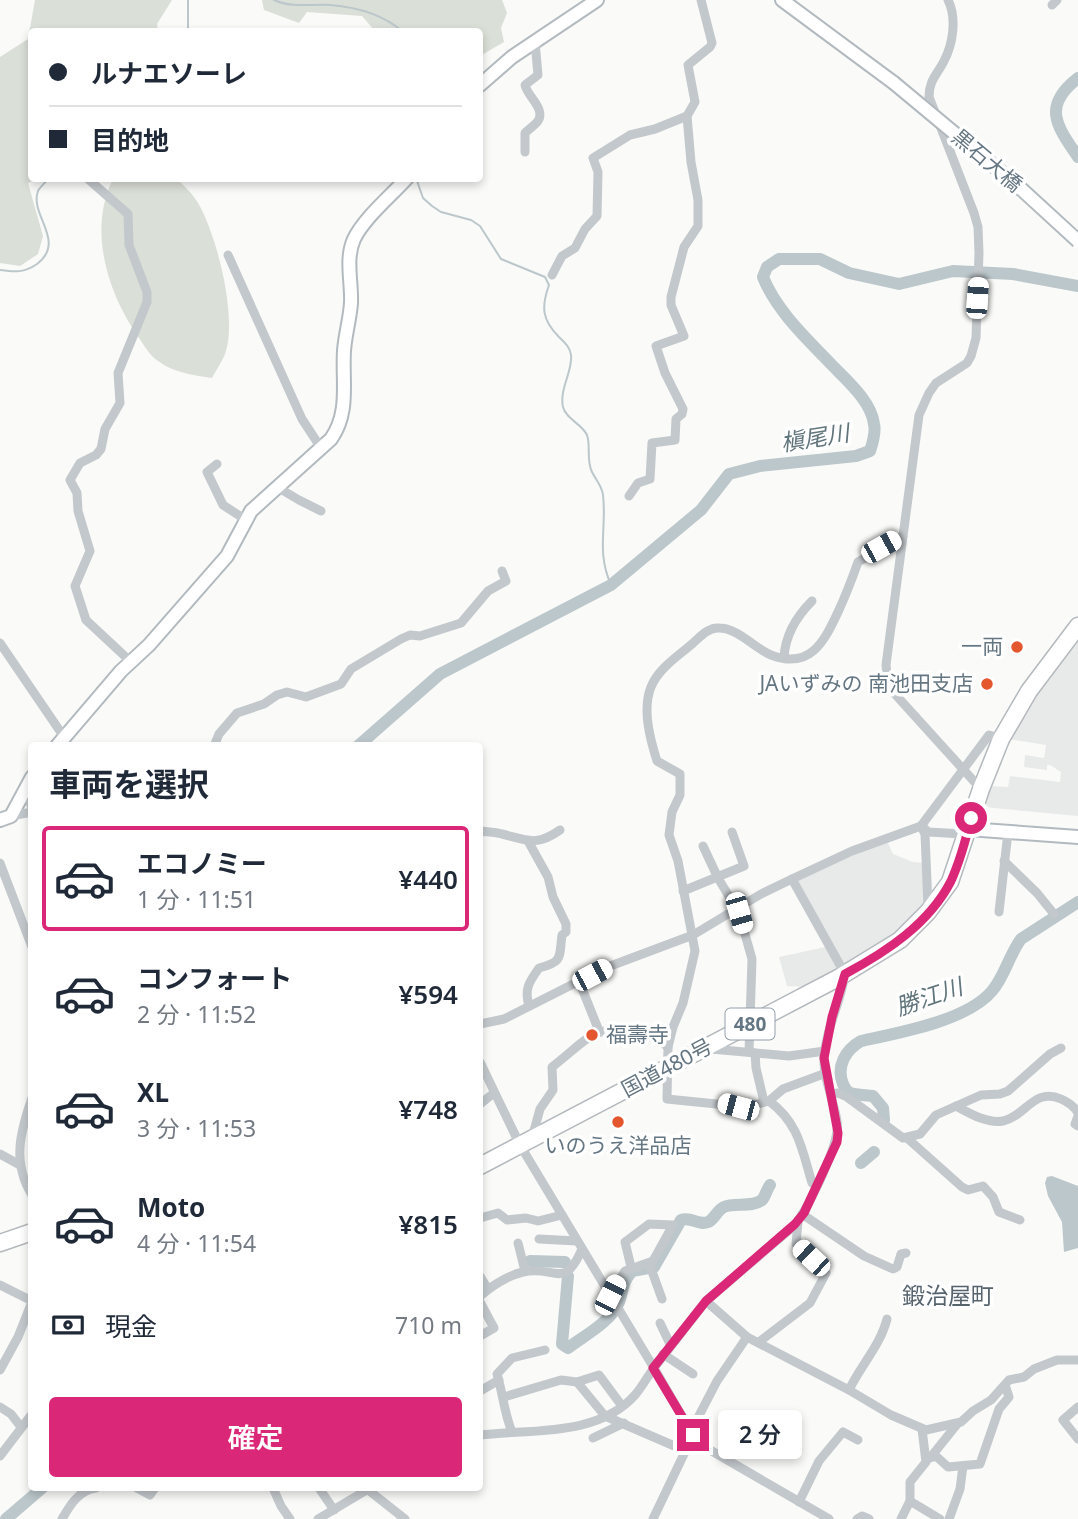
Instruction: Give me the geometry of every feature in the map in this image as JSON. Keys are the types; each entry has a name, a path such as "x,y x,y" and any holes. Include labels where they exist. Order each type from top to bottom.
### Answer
{"highway":[{"name":"国道480号","path":"483,1164 845,974 893,945 929,912 950,882 1001,739 1029,691 1078,626"},
{"path":"0,1243 28,1233"}],"street":[{"path":"483,83 535,42 597,0"},
{"path":"629,496 638,483 650,479 652,443 675,440 676,419 683,409 665,373 656,346 684,336 671,305 671,298 684,247 698,226 698,200 691,163 687,116 695,102 688,65 712,43 701,0"},
{"name":"黒石大橋","path":"782,0 894,83 1019,187 1078,241"},
{"path":"948,0 954,20 949,47 944,61 932,79 929,97 978,227 976,338 967,363 936,383 919,415 887,653 887,674 894,693 981,789"},
{"path":"525,152 525,133 540,116 538,108 525,89 538,75 535,42"},
{"path":"552,275 562,256 575,248 585,229 597,216 598,172 593,158 630,135 655,129 687,116"},
{"path":"92,182 128,214 129,245 147,292 147,302 118,373 120,403 105,429 101,449 96,455 80,463 70,480 77,493 78,511 90,551 75,586 86,620 130,662"},
{"path":"0,643 60,741 227,555 251,511 321,448 340,426 344,403 344,353 351,303 350,251 363,227 403,182"},
{"path":"228,255 302,419 321,448"},
{"path":"217,464 206,471 223,505 246,520"},
{"path":"277,486 321,511"},
{"path":"826,1073 783,1089 767,1102 738,1107 720,1102 667,1099 668,1047 683,1003 695,951 669,828 672,811 680,795 681,779 677,771 657,761 648,714 650,688 676,658 712,629 720,627 730,630 770,655 797,658 816,650 824,640 851,584 858,562 903,536"},
{"path":"216,742 237,713 264,704 287,692 306,697 341,684 351,669 401,639 461,623 488,591 506,581 502,571"},
{"path":"784,658 788,636 802,611 812,601"},
{"path":"483,1023 504,1019 639,954 693,935 736,908 792,879 852,851 921,825 989,735 1001,739"},
{"path":"5,818 28,784"},
{"path":"25,789 28,798"},
{"path":"5,818 28,811"},
{"path":"921,825 928,832 963,834 968,829 1078,837"},
{"path":"921,825 925,834 929,912"},
{"path":"483,831 528,841 544,839 560,830"},
{"path":"684,891 744,866 732,832"},
{"path":"999,912 1008,832"},
{"path":"528,841 548,877 553,897 566,924 559,959 555,964 539,968 528,984 525,993 529,1006"},
{"path":"703,846 736,908 753,968 752,1053 767,1102 786,1117 802,1144 812,1183 816,1185"},
{"path":"1004,861 1054,914"},
{"path":"0,863 28,936"},
{"path":"483,1435 580,1425 605,1416 622,1406 634,1395 670,1344 706,1301 784,1235 800,1217 837,1142 838,1133 826,1073 825,1051 845,974 792,879"},
{"path":"579,981 599,1031"},
{"path":"526,1142 540,1109 552,1090 552,1067 599,1031 609,1028 623,1029 660,1039 668,1047"},
{"path":"709,1046 711,1049 789,1056 825,1051"},
{"path":"831,1094 838,1093 847,1097 899,1137 907,1138 920,1134 936,1115 981,1095 1008,1091 1050,1054 1061,1048"},
{"path":"483,1069 506,1116 526,1142 562,1215 698,1443 828,1519"},
{"path":"483,1102 494,1093"},
{"path":"956,1106 972,1115 995,1122 1013,1117 1031,1100 1045,1096 1059,1098 1076,1108 1078,1115 1075,1124 1078,1126"},
{"path":"28,1109 19,1143 20,1165 28,1188"},
{"path":"907,1138 962,1187 974,1190 983,1186 993,1196 999,1212 1020,1220"},
{"path":"0,1154 20,1165"},
{"path":"483,1217 498,1213 508,1220 538,1221 562,1215"},
{"path":"800,1217 864,1256 893,1269 897,1267 901,1254 906,1253"},
{"path":"759,1342 810,1303 826,1273 796,1244 800,1217"},
{"path":"631,1267 625,1242 649,1224 673,1225 650,1266"},
{"path":"539,1239 580,1245"},
{"path":"518,1243 525,1271"},
{"path":"483,1293 497,1282 525,1271 565,1273 575,1266 580,1245"},
{"path":"614,1301 619,1277 631,1267 650,1266"},
{"path":"650,1266 662,1299"},
{"path":"483,1281 488,1289"},
{"path":"0,1285 28,1299"},
{"path":"706,1301 747,1337 891,1415 926,1430 958,1423"},
{"path":"483,1308 494,1328 483,1334"},
{"path":"0,1370 28,1311"},
{"path":"849,1390 859,1368 883,1335 887,1320"},
{"path":"660,1323 670,1344"},
{"path":"653,1519 717,1381 747,1337"},
{"path":"512,1432 504,1412 504,1397 497,1374 512,1359 545,1350"},
{"path":"663,1354 692,1374"},
{"path":"901,1519 909,1501 910,1482 958,1423 990,1400 1009,1380 1024,1377 1034,1369 1057,1360 1078,1360"},
{"path":"504,1397 561,1380 577,1382 599,1375 622,1406"},
{"path":"483,1389 499,1380"},
{"path":"577,1382 605,1416 686,1451"},
{"path":"929,1460 937,1457 948,1467 980,1464 999,1409 1009,1397 1006,1388"},
{"path":"0,1407 21,1427"},
{"path":"1078,1407 1063,1420 1078,1439"},
{"path":"0,1456 11,1446 28,1419"},
{"path":"593,1438 624,1423"},
{"path":"922,1429 929,1460"},
{"path":"799,1502 819,1461 843,1432 858,1440"},
{"path":"949,1519 960,1489 964,1466"},
{"path":"62,1519 79,1494 86,1491"},
{"path":"274,1491 290,1519"},
{"path":"321,1491 334,1510"},
{"path":"318,1519 362,1491"},
{"path":"368,1491 405,1519"},
{"path":"909,1501 940,1519"},
{"path":"858,1519 862,1516 869,1519"}],"shaded area":[{"path":"35,0 172,0 157,24 158,28 30,28"},
{"path":"262,0 502,0 507,13 501,28 504,42 483,54 483,28 372,28 362,16 307,12 299,23 264,10"},
{"path":"28,39 28,183 43,236 38,254 20,266 0,263 0,57"},
{"path":"112,182 180,182 194,196 212,235 227,299 228,339 225,354 212,378 181,372 160,362 149,352 126,318 104,259 102,218"},
{"path":"1078,637 1078,816 983,807 989,786 1008,787 1010,776 1060,782 1061,772 1050,765 1047,765 1047,770 1024,767 1025,755 1044,758 1046,745 1008,739 1032,698"},
{"path":"887,841 893,854 913,862 924,863 924,911 888,944 809,987 787,986 779,957 830,946 794,880"},
{"path":"1052,1176 1078,1186 1078,1248 1064,1252 1062,1222 1048,1196 1045,1183 1047,1177"}],"waterway":[{"path":"188,0 188,28"},
{"path":"274,0 294,5 330,5 359,10 387,20 398,28"},
{"name":"槇尾川","path":"1078,78 1067,88 1056,107 1059,125 1078,157"},
{"path":"0,270 28,269 45,255 49,246 48,237 37,200 38,191 46,182"},
{"path":"417,182 423,198 432,206 480,226 501,259 545,277 549,285 544,307 546,319 571,355 563,407 567,415 587,435 590,467 602,492 604,561 611,585"},
{"name":"槇尾川","path":"363,742 440,674 611,585 701,510 729,474 760,466 856,456 870,451 875,427 863,398 792,323 763,277 767,267 779,259 820,259 849,273 899,284 953,271 1013,274 1078,286"},
{"name":"勝江川","path":"884,1120 883,1108 873,1096 850,1093 843,1084 841,1065 850,1049 861,1041 912,1030 949,1018 981,1001 996,985 1021,939 1078,902"},
{"name":"勝江川","path":"861,1163 874,1152"},
{"name":"勝江川","path":"568,1276 562,1344 568,1348 610,1316 632,1271 654,1267 681,1220 705,1223 724,1207 758,1202 763,1199 770,1185"},
{"name":"勝江川","path":"530,1261 565,1262"},
{"name":"槇尾川","path":"6,1519 39,1491"}],"place":[{"name":"一両","path":"1017,647"},
{"name":"JAいずみの 南池田支店","path":"987,684"},
{"name":"福壽寺","path":"592,1035"},
{"name":"いのうえ洋品店","path":"618,1122"}],"district":[{"name":"鍛治屋町","path":"948,1296"}],"route":[{"path":"693,1435 653,1368 706,1301 784,1235 804,1213 837,1142 838,1123 824,1058 832,1017 845,974 900,940 929,912 950,882 971,818"}]}
